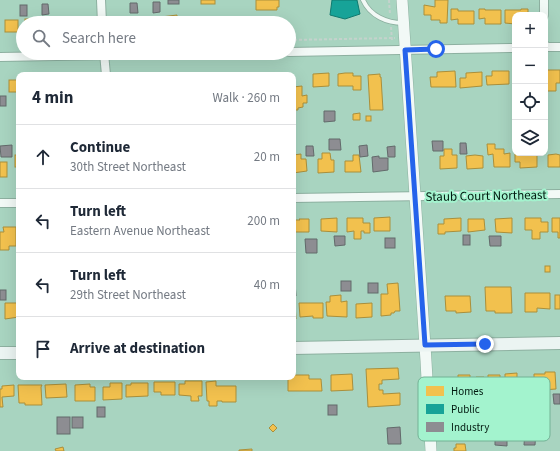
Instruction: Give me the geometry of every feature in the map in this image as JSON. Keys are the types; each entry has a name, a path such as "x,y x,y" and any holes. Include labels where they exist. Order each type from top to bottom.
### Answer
{"main road":[{"path":"296,348 560,343"},
{"path":"0,353 16,353"}],"street":[{"path":"100,0 101,16"},
{"path":"402,0 427,377"},
{"path":"544,0 544,12"},
{"path":"548,46 560,47"},
{"path":"296,52 512,48"},
{"path":"0,57 16,57"},
{"path":"105,60 106,72"},
{"name":"Staub Court Northeast","path":"296,198 560,194"},
{"path":"0,203 16,203"},
{"path":"430,441 431,451"}],"lane":[{"path":"364,0 368,9 377,16 393,23 403,23"}],"path":[{"path":"296,40 396,38"}],"building: Homes":[{"path":"201,0 215,0 215,4 201,4"},
{"path":"256,0 279,0 279,7 277,7 277,10 256,10"},
{"path":"435,0 448,0 447,23 440,23 440,20 431,20 431,15 424,15 424,5 435,7"},
{"path":"451,9 458,9 458,11 474,11 474,24 458,24 458,19 451,20"},
{"path":"479,9 501,10 501,24 485,24 485,18 479,19"},
{"path":"528,9 528,12 512,12 512,24 505,23 505,10"},
{"path":"5,20 16,20 16,32 5,32"},
{"path":"548,70 560,70 560,83 556,83 556,91 548,91"},
{"path":"455,71 456,87 431,87 430,77 437,77 437,72"},
{"path":"492,71 509,71 509,84 487,85 486,76 492,76"},
{"path":"482,72 482,86 460,88 460,78 466,78 466,73"},
{"path":"329,73 329,86 313,87 313,74"},
{"path":"353,73 353,76 361,76 361,90 353,90 353,86 338,86 338,74"},
{"path":"380,74 383,110 370,110 368,75"},
{"path":"9,80 16,80 16,92 9,92"},
{"path":"302,86 302,96 307,95 307,103 303,103 303,107 298,108 298,110 296,110 296,87"},
{"path":"360,113 360,120 353,120 353,114"},
{"path":"366,116 371,116 371,121 366,121"},
{"path":"487,144 495,144 495,149 504,149 504,154 510,153 510,167 494,167 493,154 488,155"},
{"path":"444,149 452,149 452,155 457,155 457,168 440,169 440,156 444,156"},
{"path":"322,153 330,153 331,160 334,160 334,172 318,173 318,159 322,159"},
{"path":"301,154 301,159 306,159 307,171 296,173 296,155"},
{"path":"15,155 16,155 16,167"},
{"path":"353,155 359,155 361,172 345,172 345,161 353,161"},
{"path":"548,155 560,155 560,167 548,167"},
{"path":"466,156 483,156 483,168 467,169"},
{"path":"515,156 537,156 537,167 520,168 520,162 515,162"},
{"path":"0,162 7,162 7,177 0,177"},
{"path":"390,217 390,231 374,231 374,218"},
{"path":"337,218 337,232 321,231 321,219"},
{"path":"347,218 363,218 363,223 370,223 370,233 364,233 364,231 361,231 361,239 354,239 354,231 347,232"},
{"path":"461,218 461,231 438,234 438,224 444,224 444,219"},
{"path":"512,218 512,233 496,232 495,219"},
{"path":"525,218 541,218 541,222 548,222 548,232 540,232 540,239 532,239 532,230 525,230"},
{"path":"552,218 560,218 560,238 558,238 558,232 552,232"},
{"path":"299,219 309,219 309,232 296,232 296,220 300,220"},
{"path":"468,219 484,219 485,230 468,232"},
{"path":"3,227 16,227 16,246 9,246 9,250 0,250 0,232 4,232"},
{"path":"545,266 550,266 550,272 545,272"},
{"path":"398,283 400,311 395,311 394,313 391,313 391,315 381,316 381,294 388,294 387,284"},
{"path":"485,287 511,287 512,313 495,313 495,311 486,311"},
{"path":"525,293 550,293 550,309 537,308 537,312 525,312"},
{"path":"341,295 341,302 347,301 347,317 327,316 326,302 330,302 330,296"},
{"path":"555,295 560,295 560,309 555,309"},
{"path":"445,296 470,296 471,312 456,313 456,311 446,311"},
{"path":"5,303 16,303 16,317 5,319"},
{"path":"299,303 323,303 323,318 313,318 313,316 300,317"},
{"path":"372,303 372,317 356,318 356,304"},
{"path":"398,368 399,379 382,380 382,384 379,384 379,390 383,390 383,394 400,393 400,405 368,407 366,369"},
{"path":"545,372 555,372 556,389 550,389 550,377 534,377 534,374 545,374"},
{"path":"517,373 517,377 505,377 505,374"},
{"path":"352,374 353,390 331,391 331,375"},
{"path":"296,375 309,375 309,379 321,379 322,391 288,391 288,380 296,380"},
{"path":"458,375 470,375 470,377 458,377"},
{"path":"488,375 500,375 500,377 488,377"},
{"path":"185,381 202,381 202,396 198,396 199,401 191,401 191,396 179,395 179,384 185,384"},
{"path":"216,381 216,386 236,386 236,402 217,401 217,406 209,406 209,401 207,401 206,382"},
{"path":"154,382 175,382 175,395 161,395 161,392 154,392"},
{"path":"110,383 122,383 122,399 103,400 103,387 110,387"},
{"path":"131,383 148,383 148,396 126,397 126,385 131,385"},
{"path":"66,384 67,397 46,398 45,385"},
{"path":"90,384 90,387 95,387 95,401 75,401 75,385"},
{"path":"14,385 14,396 2,397 3,407 0,407 0,389 2,389 2,386"},
{"path":"18,385 42,385 42,405 25,405 25,403 19,403"},
{"path":"273,424 277,428 273,432 269,428"},
{"path":"456,444 465,444 466,451 454,451"},
{"path":"63,447 64,451 56,451 55,449"},
{"path":"252,449 252,451 239,451 239,450"}],"building: Public":[{"path":"332,0 357,0 360,14 345,19 330,15"}],"building: Industry":[{"path":"168,0 179,0 179,4 168,4"},
{"path":"153,2 160,2 160,12 153,13"},
{"path":"130,3 137,3 138,13 130,13"},
{"path":"42,4 48,4 49,14 42,15"},
{"path":"20,5 27,5 27,16 20,16"},
{"path":"0,96 6,96 6,106 0,106"},
{"path":"324,111 335,111 335,121 324,122"},
{"path":"329,139 340,139 341,150 329,150"},
{"path":"432,141 443,141 443,151 433,151"},
{"path":"460,143 466,143 467,154 460,154"},
{"path":"12,145 12,157 1,157 0,146"},
{"path":"367,145 368,156 360,157 359,146"},
{"path":"306,146 313,146 314,156 306,156"},
{"path":"395,146 395,157 388,157 387,147"},
{"path":"379,156 379,158 388,158 388,170 373,172 372,157"},
{"path":"463,235 470,235 470,245 463,245"},
{"path":"334,236 345,236 345,245 335,246"},
{"path":"489,236 501,236 501,246 490,246"},
{"path":"385,238 395,238 395,248 385,248"},
{"path":"305,239 317,239 317,253 306,253"},
{"path":"341,281 351,281 351,291 341,291"},
{"path":"368,283 378,283 378,293 368,293"},
{"path":"0,290 6,290 6,300 0,300"},
{"path":"553,394 560,394 560,404 554,404"},
{"path":"328,405 337,405 337,415 328,415"},
{"path":"97,407 105,407 105,417 97,417"},
{"path":"57,417 70,417 70,434 57,434"},
{"path":"72,417 83,417 83,428 72,428"},
{"path":"400,427 401,444 388,444 387,428"},
{"path":"495,441 507,441 507,446 495,445"},
{"path":"524,441 535,441 535,445 524,445"}],"route":[{"path":"436,49 405,50 425,345 485,344"}]}
